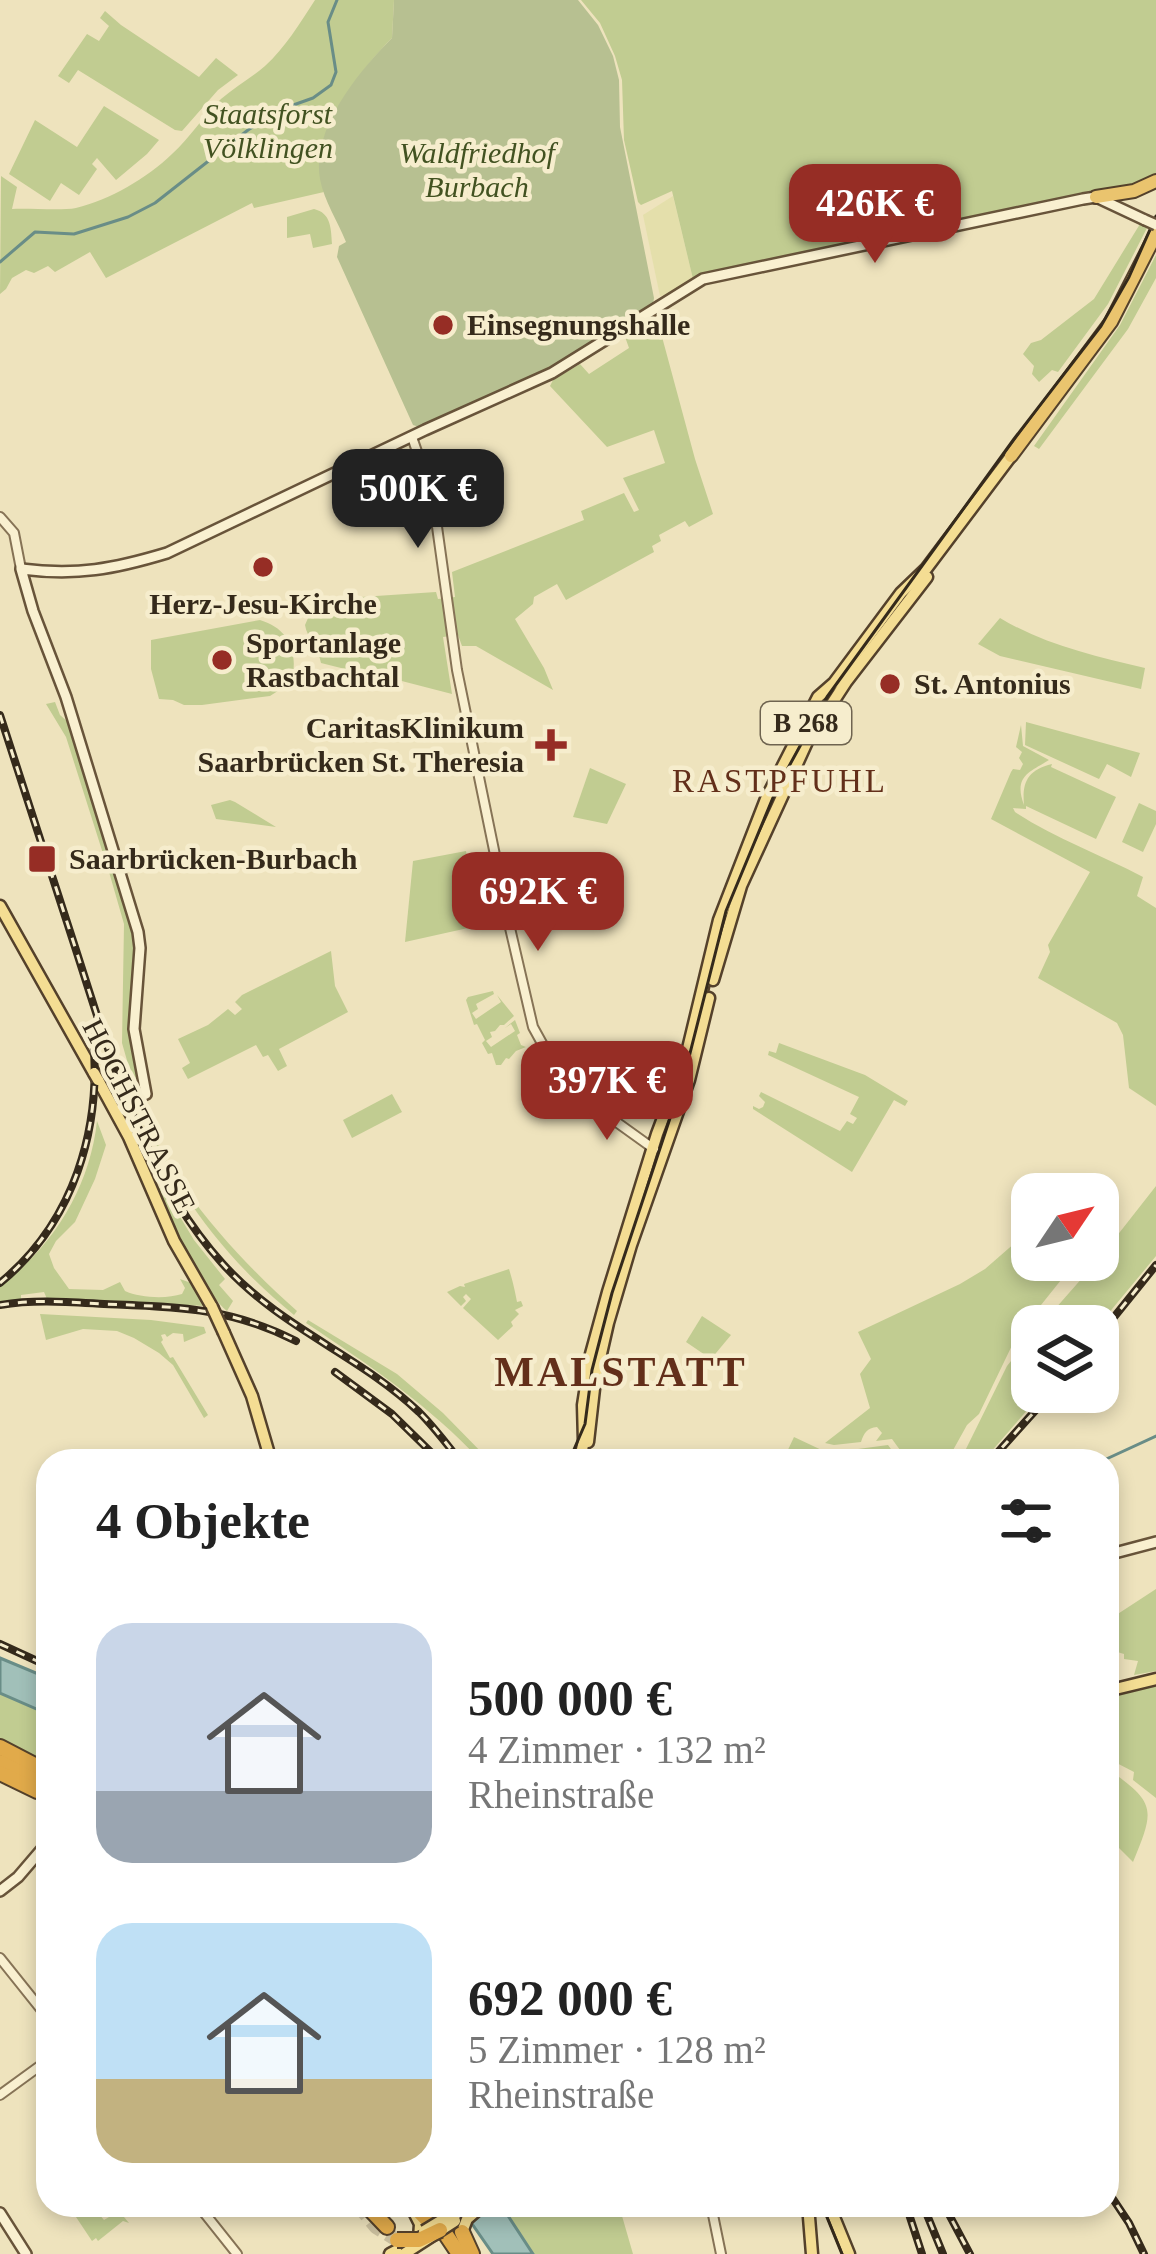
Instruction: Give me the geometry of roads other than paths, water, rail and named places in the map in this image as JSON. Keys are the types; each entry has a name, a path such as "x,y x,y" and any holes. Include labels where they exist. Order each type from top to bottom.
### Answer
{"highway":[{"path":"1096,197 1134,191 1154,182"},
{"name":"B 268","path":"1013,458 1112,322 1152,227"},
{"name":"B 268","path":"1013,458 1116,324 1156,246"},
{"path":"0,1747 36,1766"},
{"path":"0,1768 36,1790"},
{"path":"378,2217 387,2227"},
{"path":"426,2217 455,2254"},
{"path":"427,2217 455,2254"},
{"path":"397,2249 437,2228"},
{"path":"462,2232 472,2254"}],"main road":[{"path":"117,1104 141,1091 134,1029 138,932 21,568 68,574 167,553 553,373 703,279 1096,197 1152,227"},
{"path":"1043,208 1100,204 1121,209"},
{"name":"B 268","path":"691,1074 683,1070 718,922 806,742 887,622 901,593 1013,458"},
{"name":"B 268","path":"660,1150 691,1074 730,913 777,775 815,700 909,599 1013,458"},
{"name":"B 268","path":"909,599 916,579"},
{"name":"B 268","path":"821,694 829,700 824,714"},
{"name":"HOCHSTRASSE","path":"0,906 88,1064 117,1104 174,1241 232,1349 268,1449"},
{"name":"B 268","path":"584,1449 608,1323 686,1057"},
{"path":"1119,1552 1156,1542"},
{"path":"1119,1688 1156,1679"},
{"path":"0,1891 36,1857"},
{"path":"0,2212 26,2254"},
{"path":"397,2249 415,2242 421,2234 418,2217"},
{"path":"387,2227 399,2234 418,2234 445,2217"},
{"path":"437,2228 459,2217"},
{"path":"462,2232 468,2217"},
{"path":"806,2217 810,2254"},
{"path":"833,2217 849,2254"}],"street":[{"path":"412,437 434,498 461,690 530,1018 543,1048 577,1090 660,1150"},
{"path":"0,517 14,533 21,568"},
{"path":"0,1958 36,2003"},
{"path":"0,2095 36,2069"},
{"path":"208,2217 237,2254"},
{"path":"713,2217 721,2254"}],"water":[{"path":"0,1658 36,1673 36,1709 0,1693"},
{"path":"467,2217 509,2217 533,2254 493,2254"}],"waterway":[{"path":"0,262 35,232 74,234 155,203 248,130 331,85 336,72 328,22 337,0"},
{"path":"1119,1453 1156,1436"}],"tunnel":[{"path":"368,2217 397,2240"}],"tram line":[{"path":"574,1449 585,1424 592,1370 612,1293 685,1073 726,911 777,788 827,697 1101,326 1156,216"},
{"path":"827,2217 842,2254"}],"railway":[{"path":"0,715 117,1074 171,1193 222,1263 245,1286 395,1392 450,1449"},
{"path":"0,1283 47,1232 78,1172 93,1105 93,1036"},
{"path":"1119,1311 1156,1265"},
{"path":"0,1305 52,1302 179,1308 248,1321 296,1341"},
{"path":"335,1372 392,1414 428,1449"},
{"path":"1001,1449 1033,1413"},
{"path":"0,1644 36,1660"},
{"path":"1119,2208 1144,2254"},
{"path":"910,2217 922,2254"},
{"path":"928,2217 943,2254"},
{"path":"950,2217 970,2254"}],"place":[{"name":"Einsegnungshalle","path":"443,325"},
{"name":"Herz-Jesu-Kirche","path":"263,567"},
{"name":"Sportanlage Rastbachtal","path":"222,660"},
{"name":"St. Antonius","path":"890,684"},
{"name":"CaritasKlinikum Saarbrücken St. Theresia","path":"551,745"},
{"name":"Saarbrücken-Burbach","path":"42,859"}],"district":[{"name":"RASTPFUHL","path":"780,780"},
{"name":"MALSTATT","path":"621,1371"}],"park label":[{"name":"Staatsforst Völklingen","path":"268,131"},
{"name":"Waldfriedhof Burbach","path":"477,170"}]}
